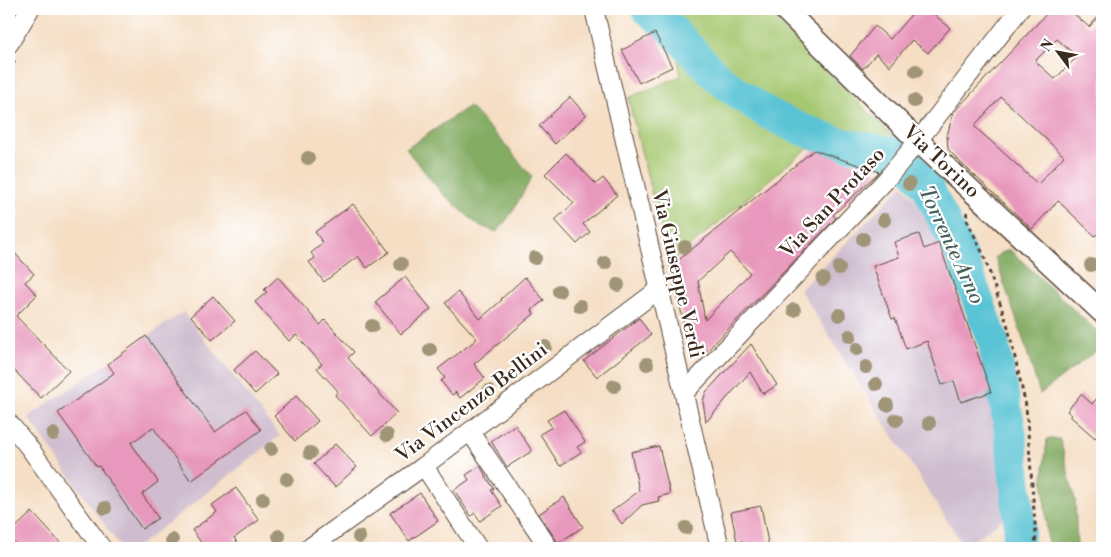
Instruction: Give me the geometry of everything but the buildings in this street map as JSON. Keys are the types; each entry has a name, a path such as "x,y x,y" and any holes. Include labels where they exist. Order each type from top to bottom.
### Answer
{"main road":[{"name":"Via Torino","path":"784,9 914,146 970,189 1102,312"}],"street":[{"path":"9,44 30,9"},
{"name":"Via San Protaso","path":"684,393 885,181 1020,9"},
{"name":"Via Giuseppe Verdi","path":"594,10 658,290 720,548"},
{"name":"Via Vincenzo Bellini","path":"309,548 470,432 658,290"},
{"path":"9,423 28,446 102,548"},
{"path":"470,432 548,548"},
{"path":"424,466 478,548"}],"path":[{"path":"970,189 966,218 984,256 1008,327 1026,406 1036,537 1034,548"}],"shaded area":[{"path":"903,185 926,213 939,243 991,391 1010,514 964,547 800,290"},
{"path":"183,312 280,436 136,548 121,548 28,417"}],"green space":[{"path":"659,9 764,9 902,145 885,166 816,142 669,264 628,98 681,76 676,49 689,37"},
{"path":"469,106 503,142 532,177 511,214 497,232 478,225 441,192 406,149"},
{"path":"1009,249 1102,336 1102,346 1040,394 995,257"},
{"path":"1047,439 1060,439 1075,500 1077,548 1048,548 1043,477"}],"waterway":[{"name":"Torrente Arno","path":"647,9 671,29 716,76 767,113 798,128 843,144 895,153 908,162 928,188 962,258 993,341 1010,429 1020,527 1017,548"}]}
